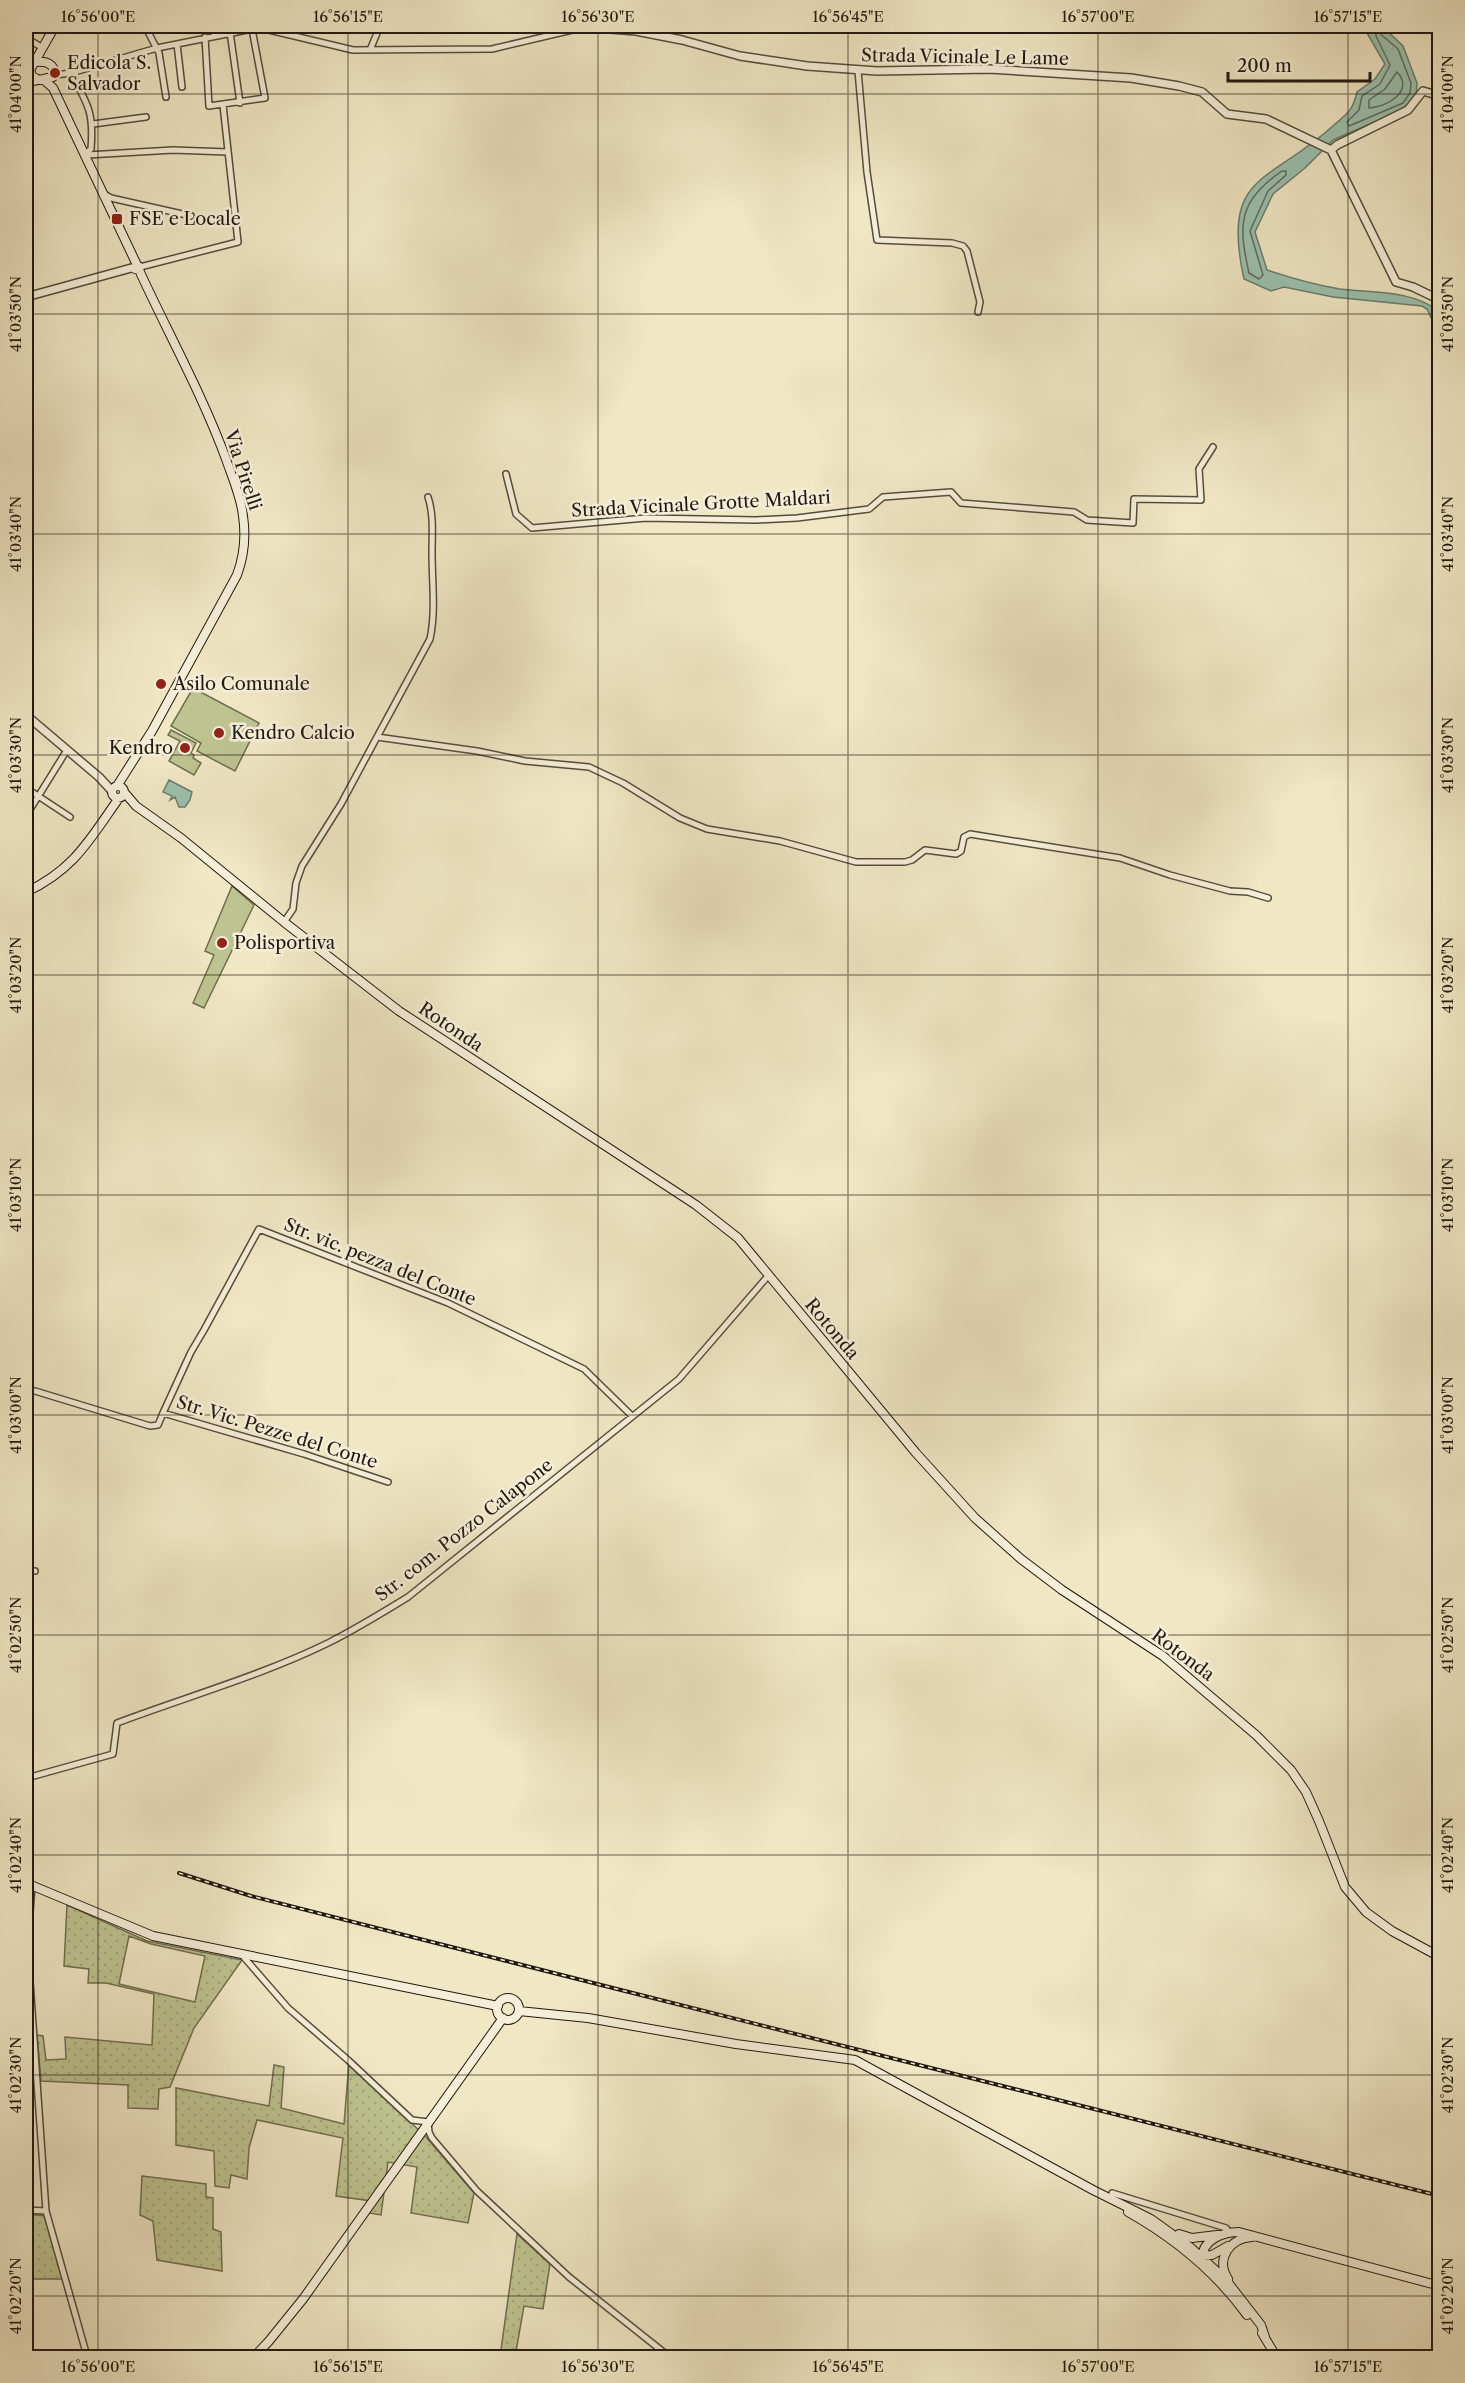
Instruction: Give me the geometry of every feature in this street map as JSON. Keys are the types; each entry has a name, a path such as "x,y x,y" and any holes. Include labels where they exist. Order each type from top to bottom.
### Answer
{"main road":[{"path":"35,62 46,62 53,67 54,76 41,80 28,74 53,29"},
{"path":"42,50 46,62"},
{"name":"Via Pirelli","path":"53,88 54,76"},
{"name":"Via Pirelli","path":"26,892 50,879 84,850 237,575 244,540 243,514 238,491 216,433 86,154 53,88 41,80"},
{"name":"Rotonda","path":"118,792 181,838 284,922 405,1015 696,1205 738,1238 916,1453 975,1518 1020,1559 1062,1590 1162,1656 1256,1735 1291,1770 1306,1792 1345,1887 1366,1912 1392,1931 1440,1957"},
{"path":"29,1885 153,1936 498,2006"},
{"path":"511,1999 517,2004 519,2011 513,2019 503,2018 498,2012 498,2006 503,2000 511,1999"},
{"path":"519,2011 592,2019 736,2044 855,2060 1093,2190 1171,2236 1197,2256 1212,2255 1242,2238 1256,2237"},
{"path":"253,2358 303,2299 503,2018"},
{"path":"1093,2190 1111,2195 1185,2237 1199,2238 1239,2232 1440,2286"},
{"path":"1111,2195 1151,2219 1202,2256 1226,2280 1261,2325"},
{"path":"1160,2230 1228,2290 1265,2337 1277,2358"},
{"path":"1227,2233 1212,2240 1204,2247 1202,2260 1223,2281 1228,2290"},
{"path":"1232,2244 1226,2253 1224,2271 1260,2321 1265,2337"}],"street":[{"path":"37,26 53,29"},
{"path":"145,26 159,53 166,97"},
{"path":"214,26 214,35"},
{"path":"235,26 230,32 240,102"},
{"path":"370,50 380,26"},
{"path":"54,76 157,48 252,29 269,28 352,50 370,50 492,49 585,27"},
{"name":"Strada Vicinale Le Lame","path":"585,27 636,31 776,62 858,70 989,69 1131,78 1202,92 1227,114 1266,119 1331,150"},
{"path":"205,37 209,106 266,98 252,29"},
{"path":"26,38 42,50"},
{"path":"177,44 182,87"},
{"path":"26,58 35,62"},
{"path":"858,70 867,172 877,240 952,243 963,246 967,251 980,302 978,312"},
{"path":"71,73 90,110 93,124 92,149 86,154"},
{"path":"26,83 41,80"},
{"path":"1440,96 1423,91 1408,110 1331,150 1396,282 1413,287 1440,300"},
{"path":"26,297 238,242 223,105"},
{"path":"93,124 146,117"},
{"path":"86,154 173,150 228,152"},
{"path":"104,194 111,198 192,216"},
{"name":"Strada Vicinale Grotte Maldari","path":"506,474 516,514 531,528 646,518 756,520 797,518 869,509 883,497 951,492 961,503 1074,512 1087,520 1133,523 1134,499 1201,500 1199,469 1213,447"},
{"path":"284,922 293,909 296,883 302,866 341,804 430,639 434,621 432,524 428,497"},
{"path":"26,715 118,792"},
{"path":"377,737 477,751 525,761 589,767 622,783 680,818 707,829 780,841 856,862 905,862 912,860 924,849 956,854 961,851 966,835 977,834 1120,858 1170,875 1230,891 1248,892 1268,898"},
{"path":"26,816 67,750"},
{"path":"26,788 70,817"},
{"name":"Str. vic. pezza del Conte","path":"163,1413 190,1352 259,1229 448,1303 584,1369 632,1416"},
{"name":"Str. com. Pozzo Calapone","path":"34,1776 113,1754 117,1722 274,1666 326,1644 365,1624 399,1602 667,1389 694,1364 768,1276"},
{"name":"Str. Vic. Pezze del Conte","path":"26,1391 35,1391 150,1426 158,1425 163,1413 304,1454 388,1482"},
{"path":"26,1572 35,1571"},
{"path":"29,1885 29,1967 46,2211 85,2349 85,2358"},
{"path":"242,1955 288,2008 412,2120 428,2122 432,2139 477,2191 570,2277 671,2358"},
{"path":"416,2139 432,2139"},
{"path":"1111,2195 1226,2228 1227,2233"},
{"path":"26,2210 46,2211"}],"shaded area":[{"name":"Kendro Calcio","path":"193,688 259,723 235,771 197,751 201,743 171,726"},
{"name":"Kendro","path":"171,730 196,743 191,753 194,755 193,758 201,763 194,775 169,761 180,741 168,735"},
{"name":"Polisportiva","path":"232,886 254,905 204,1008 193,1003 214,955 205,951"},
{"path":"67,1905 147,1941 242,1960 194,2028 170,2087 159,2089 158,2109 128,2108 128,2085 41,2081 37,2035 43,2036 46,2060 66,2059 65,2037 152,2045 154,1994 106,1983 88,1983 89,1969 64,1966","holes":["129,1936 151,1944 205,1956 195,2002 119,1984"]},
{"path":"349,2063 426,2137 474,2193 468,2223 411,2213 417,2167 388,2162 381,2215 369,2213 371,2201 336,2196 343,2138 257,2120 249,2148 247,2179 231,2175 229,2188 215,2186 214,2151 176,2145 176,2088 269,2106 274,2065 284,2067 281,2108 344,2124"},
{"path":"142,2176 206,2184 206,2197 213,2198 213,2229 221,2232 222,2271 157,2260 153,2221 140,2215"},
{"path":"26,2214 46,2216 64,2279 26,2279"},
{"path":"517,2234 550,2264 543,2309 524,2306 515,2357 500,2357"},
{"path":"170,2350 184,2357 87,2357 87,2351"}],"water":[{"path":"1363,26 1382,26 1403,46 1417,83 1416,96 1407,108 1333,140 1305,168 1273,194 1255,232 1267,270 1340,289 1392,294 1416,299 1439,311 1439,335 1427,309 1422,306 1333,297 1284,287 1271,291 1244,279 1238,244 1239,218 1245,199 1256,184 1271,171 1311,144 1346,114 1354,103 1357,92 1375,79 1385,64"},
{"name":"Kendro","path":"169,780 192,792 185,807 179,807 175,797 170,800 172,796 163,792"}],"railway":[{"path":"179,1873 251,1896 1440,2196"}],"place":[{"name":"Edicola S. Salvador","path":"55,73"},
{"name":"FSE e Locale","path":"117,219"},
{"name":"Asilo Comunale","path":"161,684"},
{"name":"Kendro Calcio","path":"219,733"},
{"name":"Kendro","path":"185,748"},
{"name":"Polisportiva","path":"222,943"}]}
